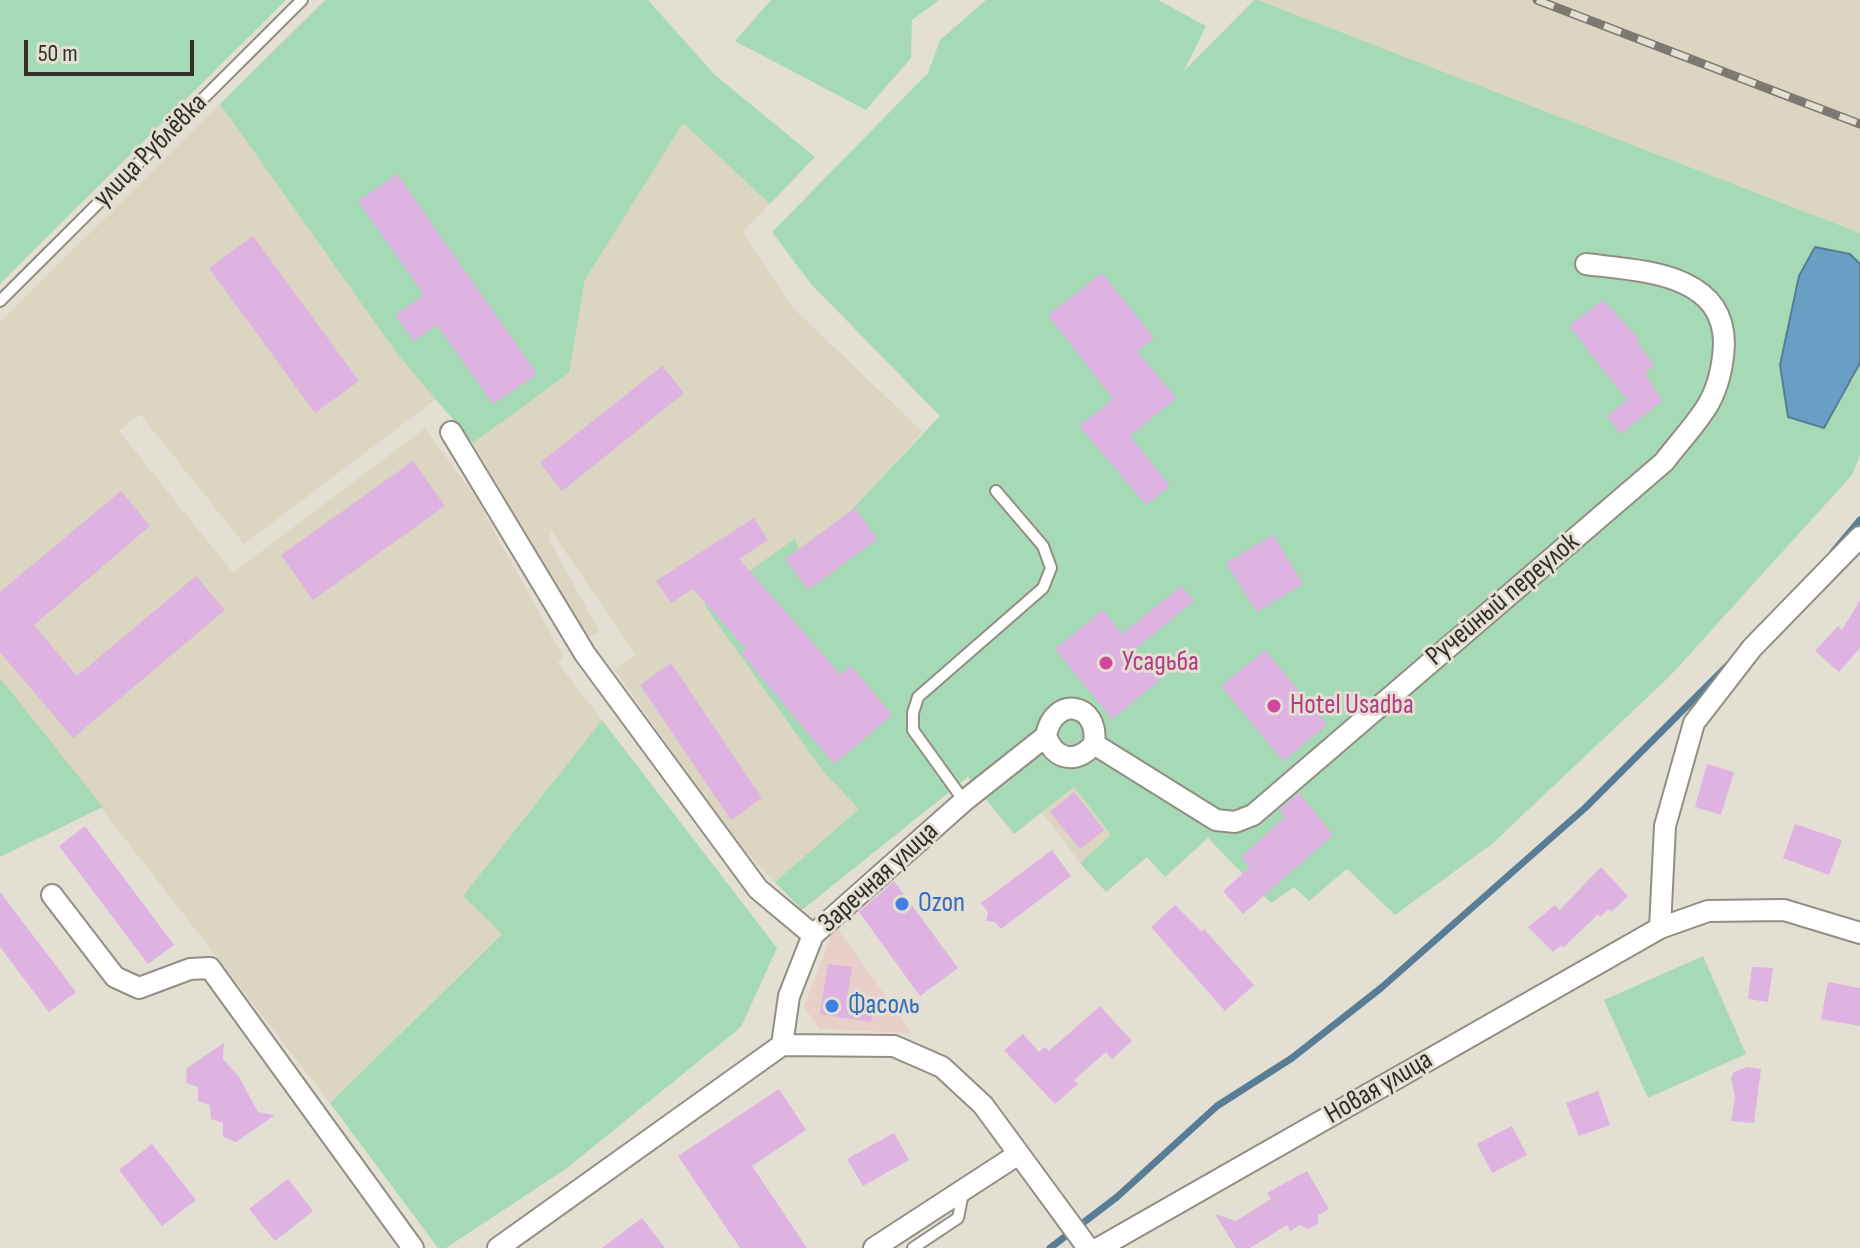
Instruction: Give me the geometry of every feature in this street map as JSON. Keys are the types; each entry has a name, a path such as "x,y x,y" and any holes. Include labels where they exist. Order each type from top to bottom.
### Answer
{"street":[{"name":"Ручейный переулок","path":"1094,744 1216,820 1235,822 1253,815 1664,462 1709,403 1723,363 1724,329 1716,305 1691,286 1648,272 1586,264"},
{"path":"451,432 585,654 758,889 813,935"},
{"path":"1660,928 1665,826 1694,723 1752,648 1860,537"},
{"name":"Заречная улица","path":"782,1045 789,996 813,935 964,801 1046,736 1049,721 1060,711 1075,709 1089,716 1096,729 1094,744"},
{"path":"1046,736 1050,748 1060,757 1073,759 1085,754 1094,744"},
{"path":"52,895 115,977 139,988 190,969 210,968 413,1248"},
{"name":"Новая улица","path":"1099,1248 1660,928 1708,911 1784,910 1860,933"},
{"path":"498,1248 782,1045 894,1046 942,1067 983,1105 1088,1248"},
{"path":"874,1248 1017,1155"}],"lane":[{"name":"улица Рублёвка","path":"0,301 302,0"},
{"path":"964,801 913,730 913,713 918,697 1043,588 1051,568 1043,546 996,491"},
{"path":"913,1248 958,1218 963,1191"}],"shaded area":[{"path":"1258,0 1860,0 1860,233"},
{"path":"220,104 398,355 436,399 244,544 140,414 119,431 233,573 425,428 476,498 563,656 558,663 602,720 463,896 502,933 330,1103 0,678 0,322"},
{"path":"683,122 770,204 743,232 793,308 923,432 803,562 795,539 704,605 822,770 860,809 775,882 731,836 615,670 635,654 550,529 550,541 599,631 586,639 473,443 569,373 585,280"},
{"path":"1074,787 1111,835 1080,863 1042,812"},
{"path":"835,925 912,1033 820,1029 804,1007"}],"green space":[{"path":"0,0 286,0 0,284"},
{"path":"325,0 648,0 715,75 815,157 770,204 683,123 585,280 569,373 473,443 398,355 220,104"},
{"path":"771,0 939,0 912,20 911,58 866,110 735,41"},
{"name":"Усадьба","path":"986,0 1158,0 1206,26 1184,71 1254,0 1258,0 1860,233 1860,264 1850,254 1816,247 1799,276 1852,382 1860,363 1860,455 1852,475 1670,676 1492,844 1395,915 1347,869 1309,901 1294,887 1271,903 1208,838 1165,877 1147,857 1106,892 1080,863 1111,835 1074,787 1014,834 968,777 802,910 775,882 859,809 822,770 704,605 795,538 803,561 940,416 811,284 772,232 928,73 940,40"},
{"path":"0,678 103,807 0,857"},
{"path":"602,720 777,948 741,1027 567,1168 446,1248 438,1248 330,1103 502,934 463,896"},
{"path":"1703,956 1746,1054 1648,1098 1604,1000"}],"water":[{"path":"1815,247 1850,254 1860,264 1860,363 1824,428 1788,417 1780,365 1799,276"}],"building":[{"path":"397,174 537,374 493,404 437,325 414,341 395,315 424,295 358,201"},
{"path":"253,236 359,381 315,413 209,268"},
{"path":"1102,273 1154,338 1137,351 1176,398 1130,436 1170,486 1146,505 1079,426 1113,399 1048,315"},
{"path":"1603,300 1639,339 1637,342 1654,365 1645,373 1662,401 1621,434 1607,416 1627,400 1569,326"},
{"path":"662,366 684,393 562,491 540,463"},
{"path":"413,461 445,506 313,600 281,555"},
{"path":"121,491 150,526 34,625 77,676 196,576 225,610 73,738 0,652 0,592"},
{"path":"855,508 877,539 808,590 785,559"},
{"path":"754,518 768,540 739,559 841,675 851,666 892,715 834,764 741,653 746,649 693,589 671,603 656,581"},
{"path":"1273,535 1303,584 1257,612 1226,563"},
{"name":"Усадьба","path":"1181,586 1194,601 1135,649 1160,680 1112,719 1055,649 1103,610 1122,634"},
{"path":"1860,600 1860,648 1839,672 1815,651 1838,626 1842,630"},
{"name":"Hotel Usadba","path":"1265,650 1327,725 1283,761 1221,686"},
{"path":"671,663 762,798 731,820 640,685"},
{"path":"1707,764 1734,772 1721,815 1695,807"},
{"path":"1074,792 1104,830 1080,849 1050,812"},
{"path":"1299,793 1333,835 1243,914 1223,891 1250,867 1241,857 1285,817 1279,810"},
{"path":"1795,824 1842,840 1829,875 1783,858"},
{"path":"85,826 174,945 148,964 59,846"},
{"path":"1052,850 1071,876 1001,929 995,922 986,921 988,912 981,903"},
{"path":"1601,867 1628,896 1611,912 1609,909 1600,917 1598,914 1563,948 1561,945 1553,952 1528,927 1555,905 1560,910"},
{"path":"894,881 958,968 920,996 859,912"},
{"path":"0,892 76,992 49,1012 0,947"},
{"path":"1175,905 1202,932 1204,929 1254,985 1225,1011 1151,927"},
{"path":"828,964 852,967 848,994 874,998 871,1022 820,1014"},
{"path":"1752,967 1773,968 1768,1002 1748,999"},
{"path":"1828,982 1860,988 1860,1026 1821,1019"},
{"path":"1100,1006 1132,1041 1112,1059 1106,1052 1074,1080 1078,1084 1055,1104 1004,1050 1023,1034 1039,1052 1045,1047 1049,1051"},
{"path":"224,1043 223,1059 239,1077 258,1112 275,1115 236,1142 223,1137 223,1123 211,1119 210,1105 198,1101 198,1087 186,1083 187,1068"},
{"path":"1747,1067 1761,1069 1754,1123 1731,1121 1735,1098 1731,1078 1734,1072"},
{"path":"779,1089 806,1130 752,1166 807,1248 740,1248 678,1156"},
{"path":"1598,1091 1610,1125 1579,1136 1566,1103"},
{"path":"1512,1126 1527,1155 1492,1173 1477,1144"},
{"path":"894,1133 909,1160 863,1186 847,1159"},
{"path":"152,1144 196,1200 162,1226 119,1170"},
{"path":"1307,1171 1329,1209 1318,1215 1318,1224 1308,1229 1300,1225 1290,1231 1287,1225 1250,1248 1236,1248 1215,1214 1236,1221 1271,1199 1267,1193"},
{"path":"288,1179 313,1211 275,1241 249,1209"},
{"path":"642,1218 665,1248 602,1248"}],"waterway":[{"path":"1833,552 1860,520"},
{"path":"1050,1248 1117,1197 1217,1106 1292,1058 1381,988 1585,808 1727,666"}],"railway":[{"path":"1537,0 1860,124"}],"place":[{"name":"Усадьба","path":"1106,663"},
{"name":"Hotel Usadba","path":"1274,706"},
{"name":"Ozon","path":"902,904"},
{"name":"Фасоль","path":"832,1006"}]}
